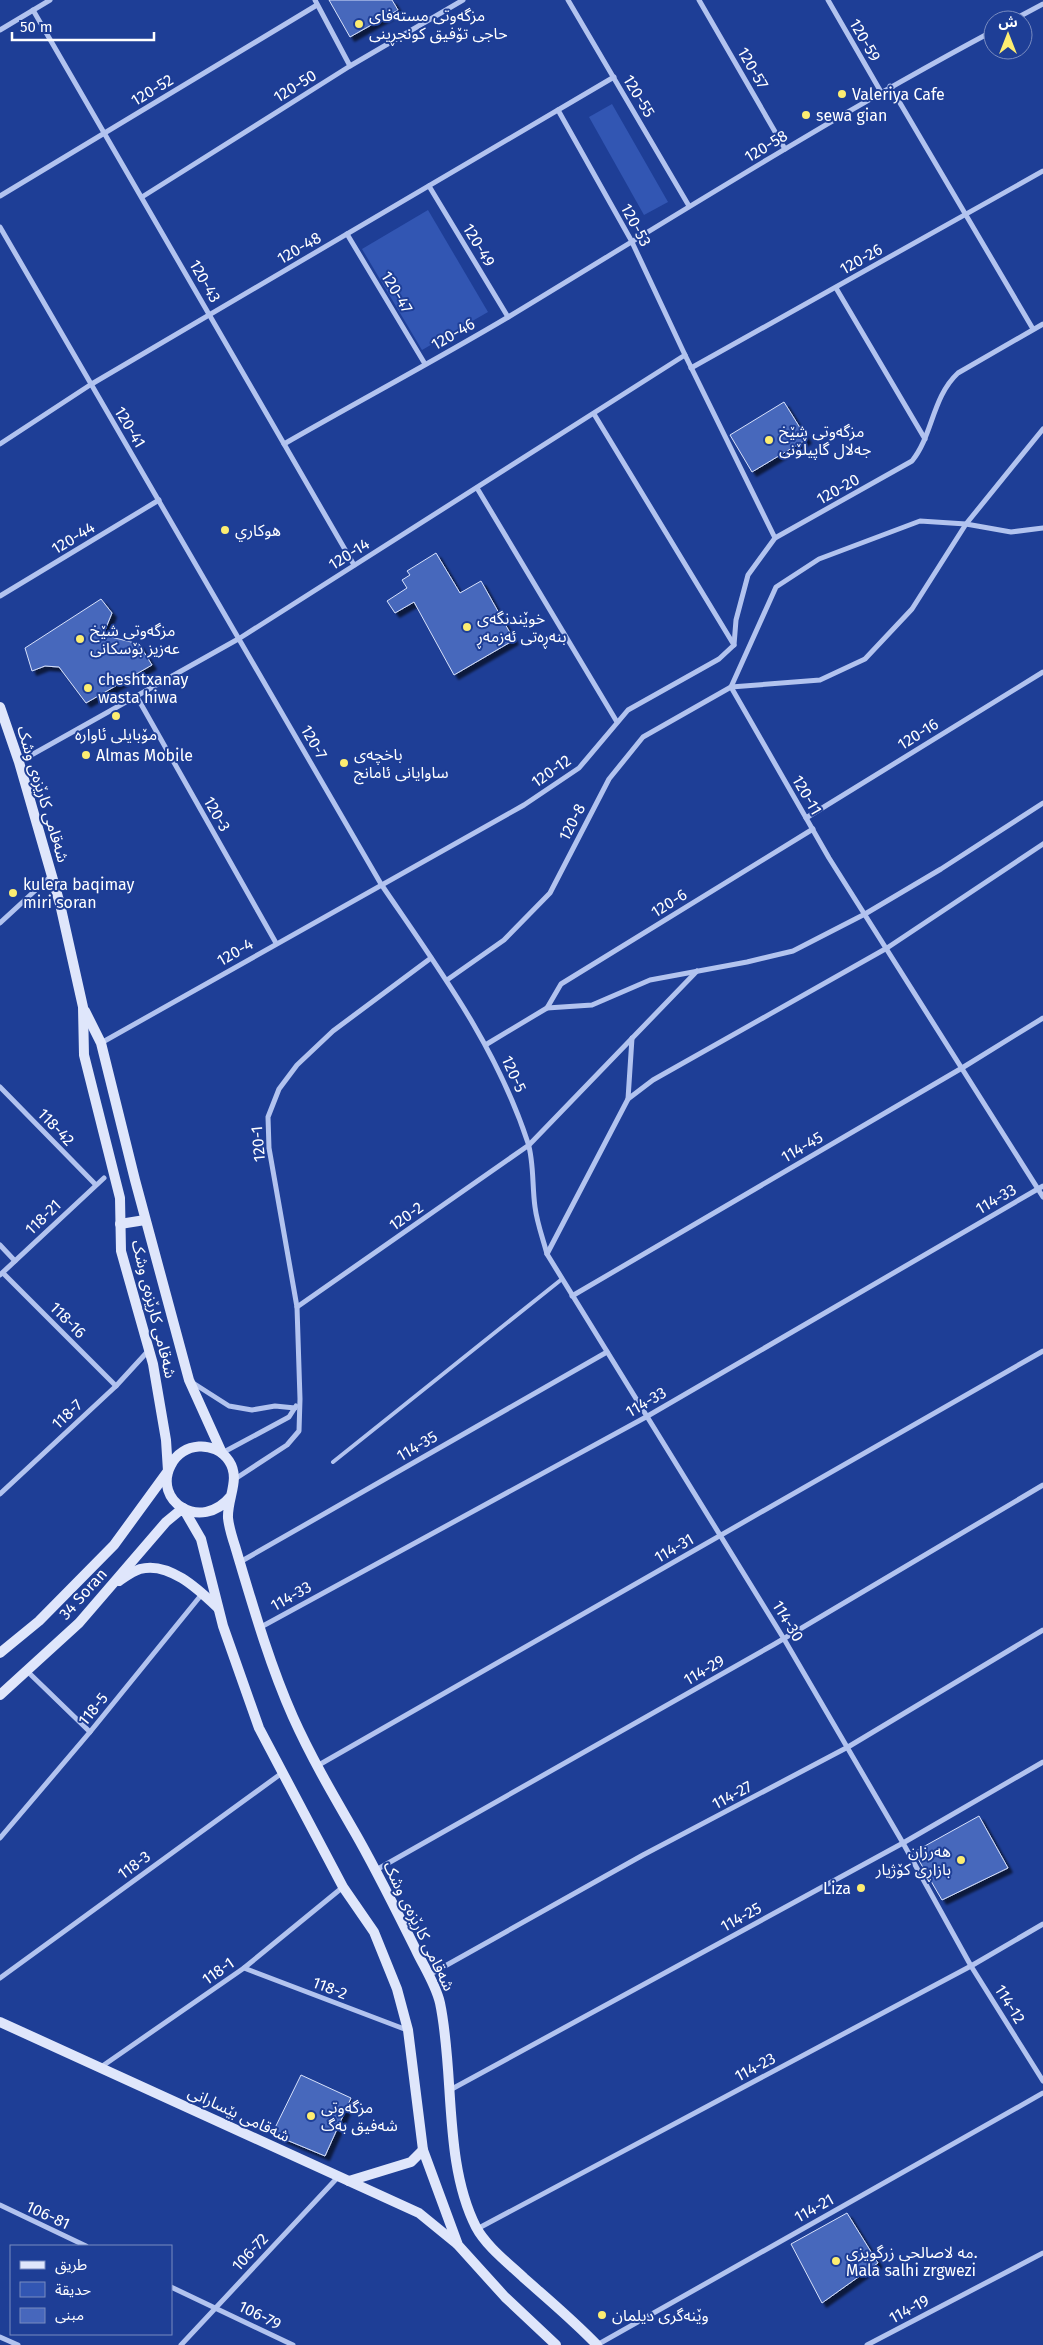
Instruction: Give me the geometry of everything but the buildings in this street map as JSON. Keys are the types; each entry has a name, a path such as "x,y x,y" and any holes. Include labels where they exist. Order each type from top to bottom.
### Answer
{"main road":[{"name":"شەقامی کارێزەی وشک","path":"0,707 19,762 60,904 83,1008 84,1055 120,1198 121,1251 149,1350 166,1440 168,1471"},
{"name":"شەقامی کارێزەی وشک","path":"83,1008 102,1043 145,1220 188,1380 222,1454"},
{"path":"120,1224 145,1220"},
{"path":"183,1508 198,1513 214,1511 224,1505 231,1496 234,1479 230,1462 212,1448 200,1446 189,1448 172,1461 168,1471 169,1492 183,1508 201,1538 218,1608 259,1728 344,1886 374,1932 397,1989 408,2030 423,2150 458,2245 505,2296 556,2345"},
{"name":"34 Soran","path":"0,1653 39,1621 114,1544 168,1471"},
{"name":"شەقامی کارێزەی وشک","path":"231,1496 228,1518 240,1562 260,1627 292,1715 317,1767 375,1871 439,2000 449,2067 460,2186 477,2229 504,2259 597,2345"},
{"name":"34 Soran","path":"0,1694 79,1623 166,1522 183,1508"},
{"path":"114,1583 140,1569 165,1569 203,1593 218,1608"},
{"name":"شەقامی بێسارانی","path":"0,2022 419,2213 458,2245"},
{"path":"349,2181 411,2162 423,2150"}],"street":[{"path":"0,30 50,0"},
{"name":"120-50","path":"142,197 350,66 463,0"},
{"name":"120-55","path":"568,0 690,206"},
{"name":"120-57","path":"699,0 784,149"},
{"name":"120-59","path":"828,0 881,92"},
{"path":"316,2 350,66"},
{"name":"120-52","path":"0,196 105,134 316,2"},
{"path":"1032,10 1043,4"},
{"name":"120-43","path":"33,10 354,565"},
{"name":"120-58","path":"631,240 890,86 983,36"},
{"name":"120-48","path":"0,444 90,385 614,77"},
{"path":"890,86 1033,330"},
{"name":"120-53","path":"558,110 631,240 691,368 776,538"},
{"name":"120-26","path":"691,368 1043,171"},
{"name":"120-49","path":"429,186 508,316"},
{"name":"120-41","path":"0,227 90,385 240,638"},
{"name":"120-47","path":"347,234 425,364"},
{"name":"120-46","path":"284,444 508,316 631,240"},
{"path":"836,288 925,438"},
{"name":"120-20","path":"734,645 736,620 748,575 776,538 912,461 920,451 942,392 949,381 958,373 1043,324"},
{"name":"120-14","path":"19,762 240,638 685,355"},
{"path":"594,414 734,645"},
{"path":"1043,428 966,524 912,609 865,660 820,680 730,687 776,587 819,559 920,521 966,524 1011,532 1043,528"},
{"path":"478,488 617,722"},
{"name":"120-44","path":"0,596 158,500"},
{"path":"19,762 240,638"},
{"name":"120-7","path":"240,638 381,884"},
{"name":"120-12","path":"381,884 524,804 579,768 628,710 719,659 734,645"},
{"name":"120-16","path":"806,818 1043,672"},
{"name":"120-11","path":"730,687 806,818 962,1068 1041,1188 1043,1197"},
{"name":"120-8","path":"447,980 504,940 550,893 609,779 643,737 730,687"},
{"name":"120-3","path":"137,697 276,943"},
{"path":"486,1044 548,1008 592,1005 650,980 747,962 793,951 865,914 941,869 1043,803"},
{"name":"120-6","path":"548,1008 561,984 813,829"},
{"path":"628,1099 653,1080 886,948 1043,844"},
{"path":"1,920 51,876"},
{"name":"120-4","path":"102,1043 381,884"},
{"name":"120-5","path":"381,884 447,980 486,1044 507,1087 529,1145 535,1209 547,1254 572,1296"},
{"name":"120-1","path":"234,1479 287,1445 299,1431 298,1308 269,1148 268,1116 279,1089 297,1065 333,1030 431,958"},
{"name":"120-2","path":"298,1308 529,1145 698,970"},
{"name":"114-45","path":"572,1296 962,1068 1043,1018"},
{"path":"547,1254 628,1099 632,1038"},
{"name":"118-42","path":"0,1087 95,1184"},
{"name":"118-21","path":"1,1274 95,1184 104,1178"},
{"name":"114-33","path":"260,1627 646,1416 1041,1188"},
{"path":"0,1245 15,1261"},
{"name":"118-16","path":"1,1274 116,1386"},
{"name":"114-30","path":"572,1296 784,1639 903,1843 971,1966"},
{"name":"118-7","path":"0,1494 116,1386 149,1350"},
{"name":"114-31","path":"317,1767 1043,1351"},
{"name":"114-35","path":"240,1562 607,1352"},
{"path":"188,1380 229,1406 252,1410 275,1406 295,1408"},
{"path":"222,1454 289,1416 300,1399"},
{"name":"114-29","path":"375,1871 784,1639 1043,1485"},
{"name":"118-5","path":"0,1838 90,1732 203,1593"},
{"name":"114-27","path":"428,1976 643,1855 848,1748 1043,1630"},
{"path":"27,1671 90,1732"},
{"name":"114-25","path":"450,2090 903,1843 1043,1762"},
{"name":"118-3","path":"0,1978 282,1772"},
{"name":"118-1","path":"102,2067 244,1968 344,1886"},
{"name":"114-23","path":"477,2229 971,1966 1043,1924"},
{"name":"114-12","path":"971,1966 1043,2082"},
{"name":"118-2","path":"244,1968 408,2030"},
{"name":"114-21","path":"597,2345 1043,2093"},
{"name":"106-72","path":"181,2345 338,2176"},
{"name":"106-81","path":"0,2206 84,2245"},
{"name":"114-19","path":"867,2345 1043,2253"},
{"path":"172,2286 216,2308"},
{"name":"106-79","path":"216,2308 293,2345"},
{"path":"0,2336 18,2345"}],"lane":[{"path":"333,1462 562,1279"}],"green space":[{"path":"612,104 668,202 644,215 589,117"},
{"path":"428,210 488,312 422,350 362,249"}],"place":[{"name":"مزگەوتی مستەفاى حاجى تۆفيق کونجڕینی","path":"359,24"},
{"name":"Valeriya Cafe","path":"842,94"},
{"name":"sewa gian","path":"806,115"},
{"name":"مزگەوتی شێخ جەلال گاپیڵۆنی","path":"769,440"},
{"name":"هوكاري","path":"225,530"},
{"name":"خوێندنگەی بنەڕەتی ئەزمەڕ","path":"467,627"},
{"name":"مزگەوتی شێخ عەزیز بۆسکانی","path":"80,639"},
{"name":"cheshtxanay wasta hiwa","path":"88,688"},
{"name":"مۆبایلی ئاوارە","path":"116,716"},
{"name":"Almas Mobile","path":"86,755"},
{"name":"باخچەی ساوایانی ئامانج","path":"344,763"},
{"name":"kulera baqimay miri soran","path":"13,893"},
{"name":"ھەرزان بازاڕی کۆژیار","path":"961,1860"},
{"name":"Liza","path":"861,1888"},
{"name":"مزگەوتی شەفیق بەگ","path":"311,2116"},
{"name":"مه لاصالحی زرگویزی. Mala salhi zrgwezi","path":"836,2261"},
{"name":"وێنە‌گری دیلمان","path":"602,2315"}]}
